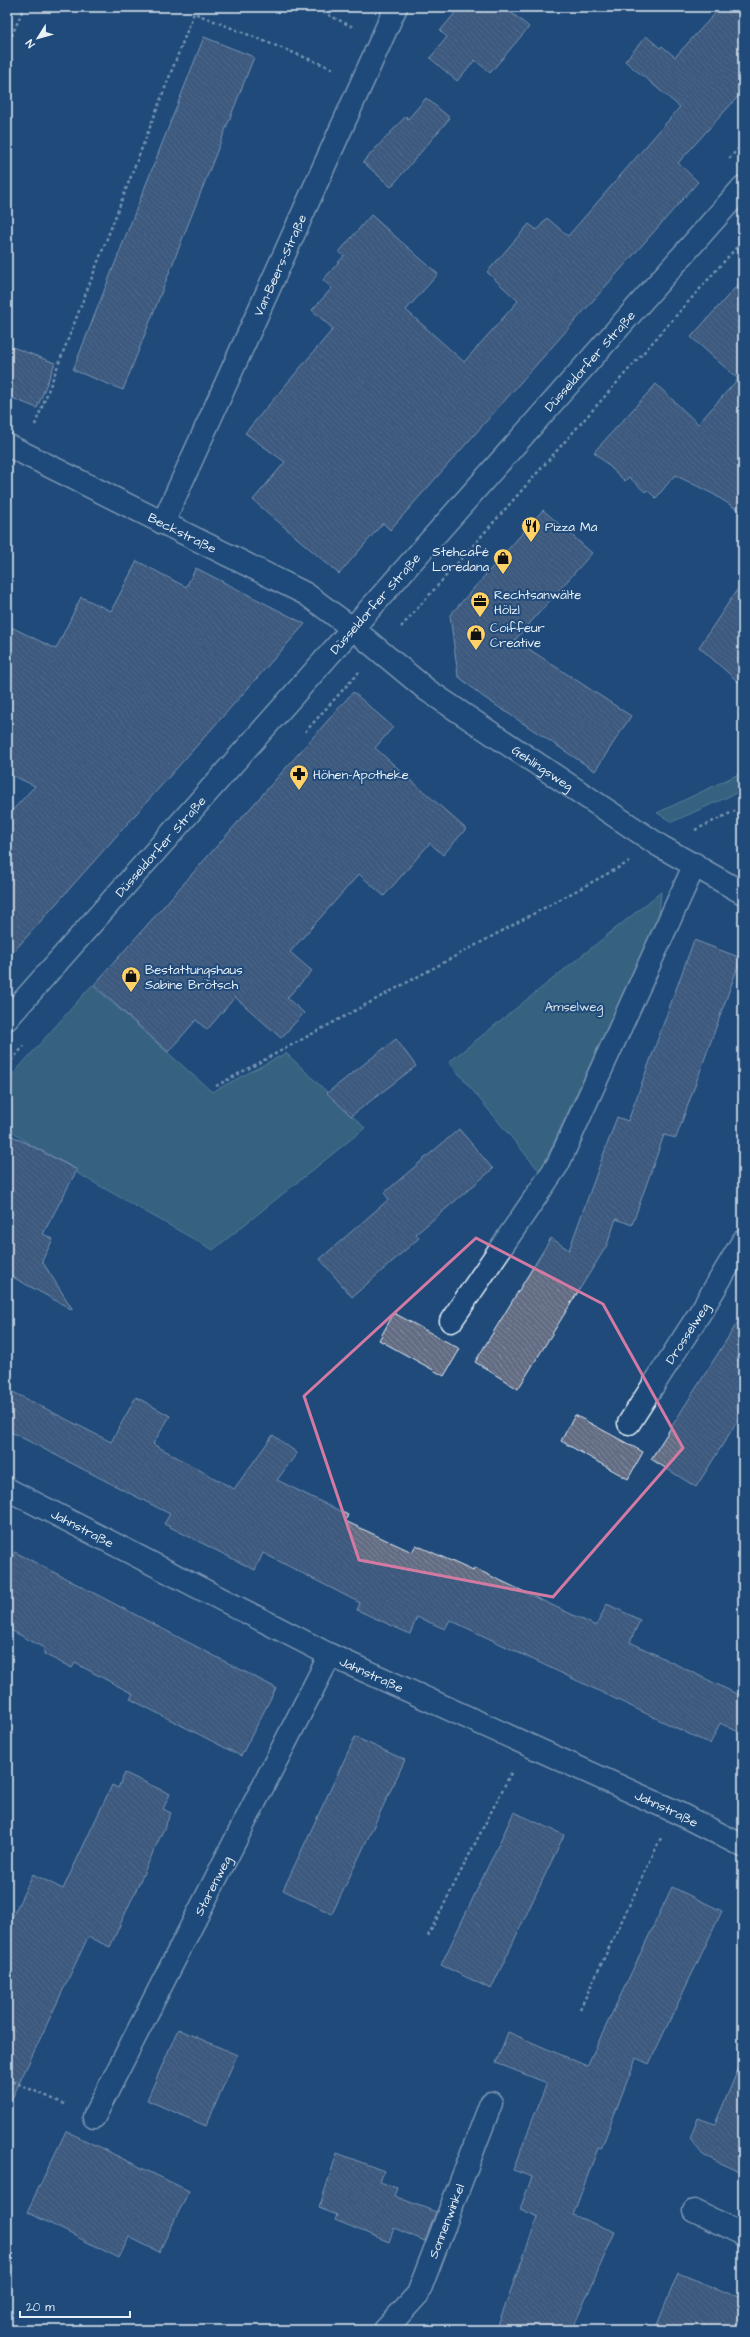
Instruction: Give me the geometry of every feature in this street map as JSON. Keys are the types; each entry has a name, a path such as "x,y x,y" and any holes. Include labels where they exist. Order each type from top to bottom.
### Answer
{"street":[{"name":"Van-Beers-Straße","path":"162,523 361,80 396,7"},
{"name":"Düsseldorfer Straße","path":"7,1019 743,187"},
{"name":"Beckstraße","path":"15,449 306,594 352,628"},
{"name":"Gehlingsweg","path":"352,628 427,690 660,846 695,864 743,893"},
{"path":"451,1321 558,1164 695,864"},
{"name":"Drosselweg","path":"629,1423 703,1308 743,1242"},
{"name":"Jahnstraße","path":"7,1489 330,1655 674,1810 743,1846"},
{"name":"Starenweg","path":"94,2117 330,1655"},
{"name":"Sonnenwinkel","path":"385,2330 418,2294 491,2103"},
{"path":"694,2211 743,2234"}],"path":[{"path":"7,47 24,7"},
{"path":"312,7 380,40"},
{"path":"15,449 63,358 194,14 361,80"},
{"path":"216,1086 660,846 743,807"},
{"path":"428,1936 525,1744"},
{"path":"580,2009 674,1810"},
{"path":"7,2079 94,2117"}],"highlighted area":[{"path":"476,1238 603,1304 683,1448 553,1597 359,1560 304,1396"}],"green space":[{"path":"743,772 743,790 672,822 657,813"},
{"name":"Amselweg","path":"661,892 659,917 540,1172 449,1062"},
{"path":"92,985 212,1092 286,1053 365,1128 213,1250 77,1173 78,1170 29,1144 7,1127 7,1081"}],"building":[{"path":"460,7 505,7 529,27 490,73 475,60 457,81 430,58 447,37 440,31"},
{"path":"721,7 743,7 743,91 678,163 698,182 390,530 383,523 339,574 253,500 285,462 245,433 333,329 312,310 332,288 323,280 344,256 339,252 371,215 438,274 406,310 464,362 518,301 487,272 529,224 537,230 547,218 568,236 680,107 625,61 646,36 660,48 662,46 675,57"},
{"path":"204,37 254,57 123,390 73,370"},
{"path":"426,98 450,118 391,187 363,162 406,116 408,119"},
{"path":"743,279 743,513 713,494 675,475 656,498 647,490 645,492 629,477 625,481 594,452 656,384 698,424 738,379 691,337"},
{"path":"7,345 55,363 37,408 7,396"},
{"path":"543,510 592,553 515,640 631,716 595,771 482,696 458,676 450,615"},
{"path":"137,561 186,587 196,568 305,624 7,959 7,816 35,786 7,773 7,625 56,649 81,597 111,611"},
{"path":"743,581 743,686 699,647"},
{"path":"353,692 393,727 375,748 466,829 443,855 430,843 384,896 359,874 290,952 312,971 287,998 304,1013 281,1038 235,997 207,1030 196,1020 168,1052 94,985"},
{"path":"694,940 741,958 676,1138 664,1135 632,1225 616,1219 607,1245 518,1389 475,1362 551,1238 569,1250 617,1117 628,1121"},
{"path":"396,1039 416,1066 351,1116 327,1093"},
{"path":"459,1129 493,1169 416,1234 419,1238 352,1297 320,1259 389,1199 384,1193"},
{"path":"7,1133 77,1170 43,1234 53,1239 42,1261 73,1310 7,1274"},
{"path":"394,1313 460,1349 444,1376 379,1340"},
{"path":"743,1314 743,1412 696,1487 651,1459"},
{"path":"7,1389 111,1442 136,1397 170,1416 153,1444 234,1489 273,1435 297,1453 277,1480 348,1515 345,1521 412,1552 416,1545 473,1571 474,1568 596,1626 607,1604 640,1620 630,1642 743,1697 743,1734 720,1723 710,1744 450,1620 445,1629 417,1617 410,1634 357,1610 360,1603 263,1553 255,1570 164,1524 170,1514 7,1430"},
{"path":"575,1415 643,1452 628,1479 561,1441"},
{"path":"15,1552 276,1688 241,1756 130,1699 133,1694 75,1663 72,1668 44,1654 44,1648 7,1628 7,1568"},
{"path":"355,1737 405,1760 332,1914 283,1890"},
{"path":"125,1773 170,1794 163,1809 171,1813 110,1947 88,1937 7,2109 7,1928 33,1874 63,1889 112,1785 118,1788"},
{"path":"514,1812 564,1835 491,1989 441,1965"},
{"path":"672,1887 722,1911 649,2064 636,2058 601,2149 598,2148 573,2215 615,2232 572,2330 496,2330 538,2217 520,2209 532,2177 513,2170 547,2083 496,2063 508,2032 587,2066"},
{"path":"178,2029 237,2055 206,2126 147,2100"},
{"path":"743,2058 743,2174 703,2155 690,2139 698,2118 715,2124"},
{"path":"66,2131 189,2191 159,2252 129,2237 119,2258 27,2212"},
{"path":"337,2153 384,2171 380,2182 397,2188 394,2196 436,2212 425,2241 394,2228 389,2242 335,2220 337,2215 319,2208"},
{"path":"678,2273 743,2299 743,2330 655,2330"}],"place":[{"name":"Pizza Ma","path":"531,543"},
{"name":"Stehcafé Loredana","path":"503,575"},
{"name":"Rechtsanwälte Hölzl","path":"480,618"},
{"name":"Coiffeur Creative","path":"476,651"},
{"name":"Höhen-Apotheke","path":"299,791"},
{"name":"Bestattungshaus Sabine Brötsch","path":"131,993"}]}
